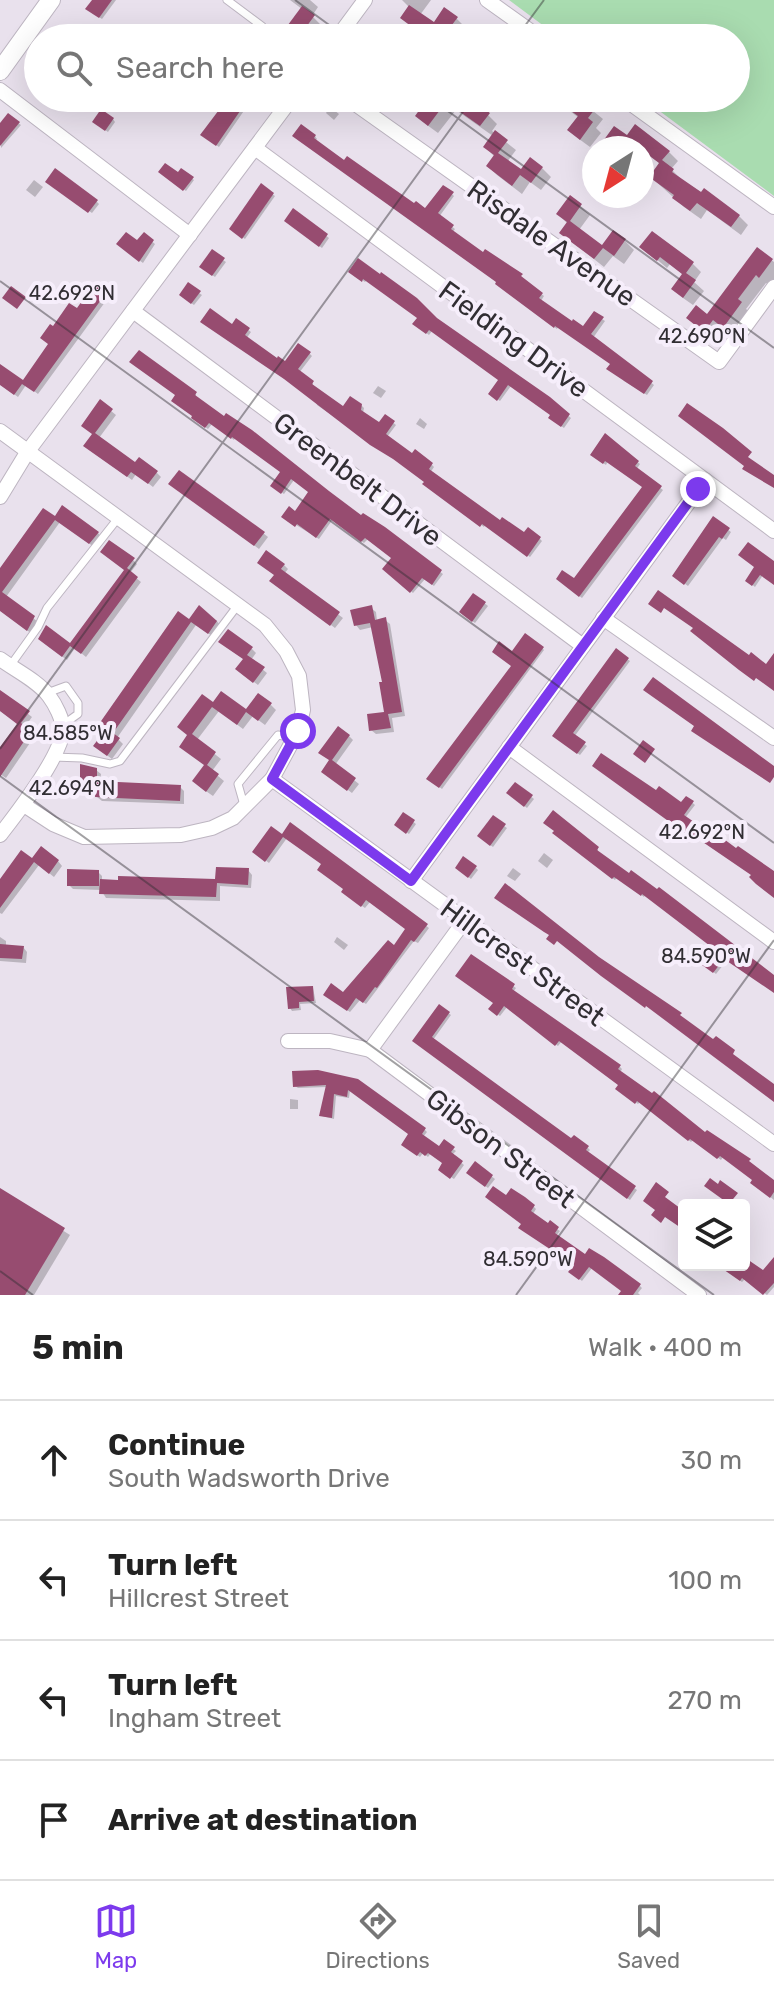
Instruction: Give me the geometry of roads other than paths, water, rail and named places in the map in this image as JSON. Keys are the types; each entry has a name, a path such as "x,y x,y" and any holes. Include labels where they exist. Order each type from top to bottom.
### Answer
{"street":[{"path":"34,24 51,0"},
{"path":"487,0 520,24"},
{"path":"347,24 363,1"},
{"path":"0,71 24,38"},
{"path":"0,90 24,108"},
{"path":"29,112 190,235"},
{"path":"0,497 28,451 282,112"},
{"name":"Risdale Avenue","path":"367,112 719,362 774,287"},
{"path":"642,112 774,207"},
{"name":"Fielding Drive","path":"255,148 774,531"},
{"name":"Greenbelt Drive","path":"133,311 583,646"},
{"path":"0,431 265,625 286,651 299,676 303,710 294,738 272,779 233,818 212,828 181,835 84,837 53,824 24,805"},
{"path":"411,881 705,480"},
{"path":"603,618 774,738"},
{"path":"0,835 24,805 53,757 63,729 57,708 47,693 5,662"},
{"path":"509,747 774,942"},
{"name":"Hillcrest Street","path":"272,779 774,1144"},
{"path":"370,1050 465,920"},
{"name":"Gibson Street","path":"288,1041 330,1041 370,1050 699,1295"}],"lane":[{"path":"227,0 259,24"},
{"path":"5,662 38,627 47,608 119,517"},
{"path":"53,757 82,758 110,764 120,761 238,605"},
{"path":"47,693 66,686 78,703 78,714 62,725"},
{"path":"244,807 238,784 278,735 294,738"}]}
